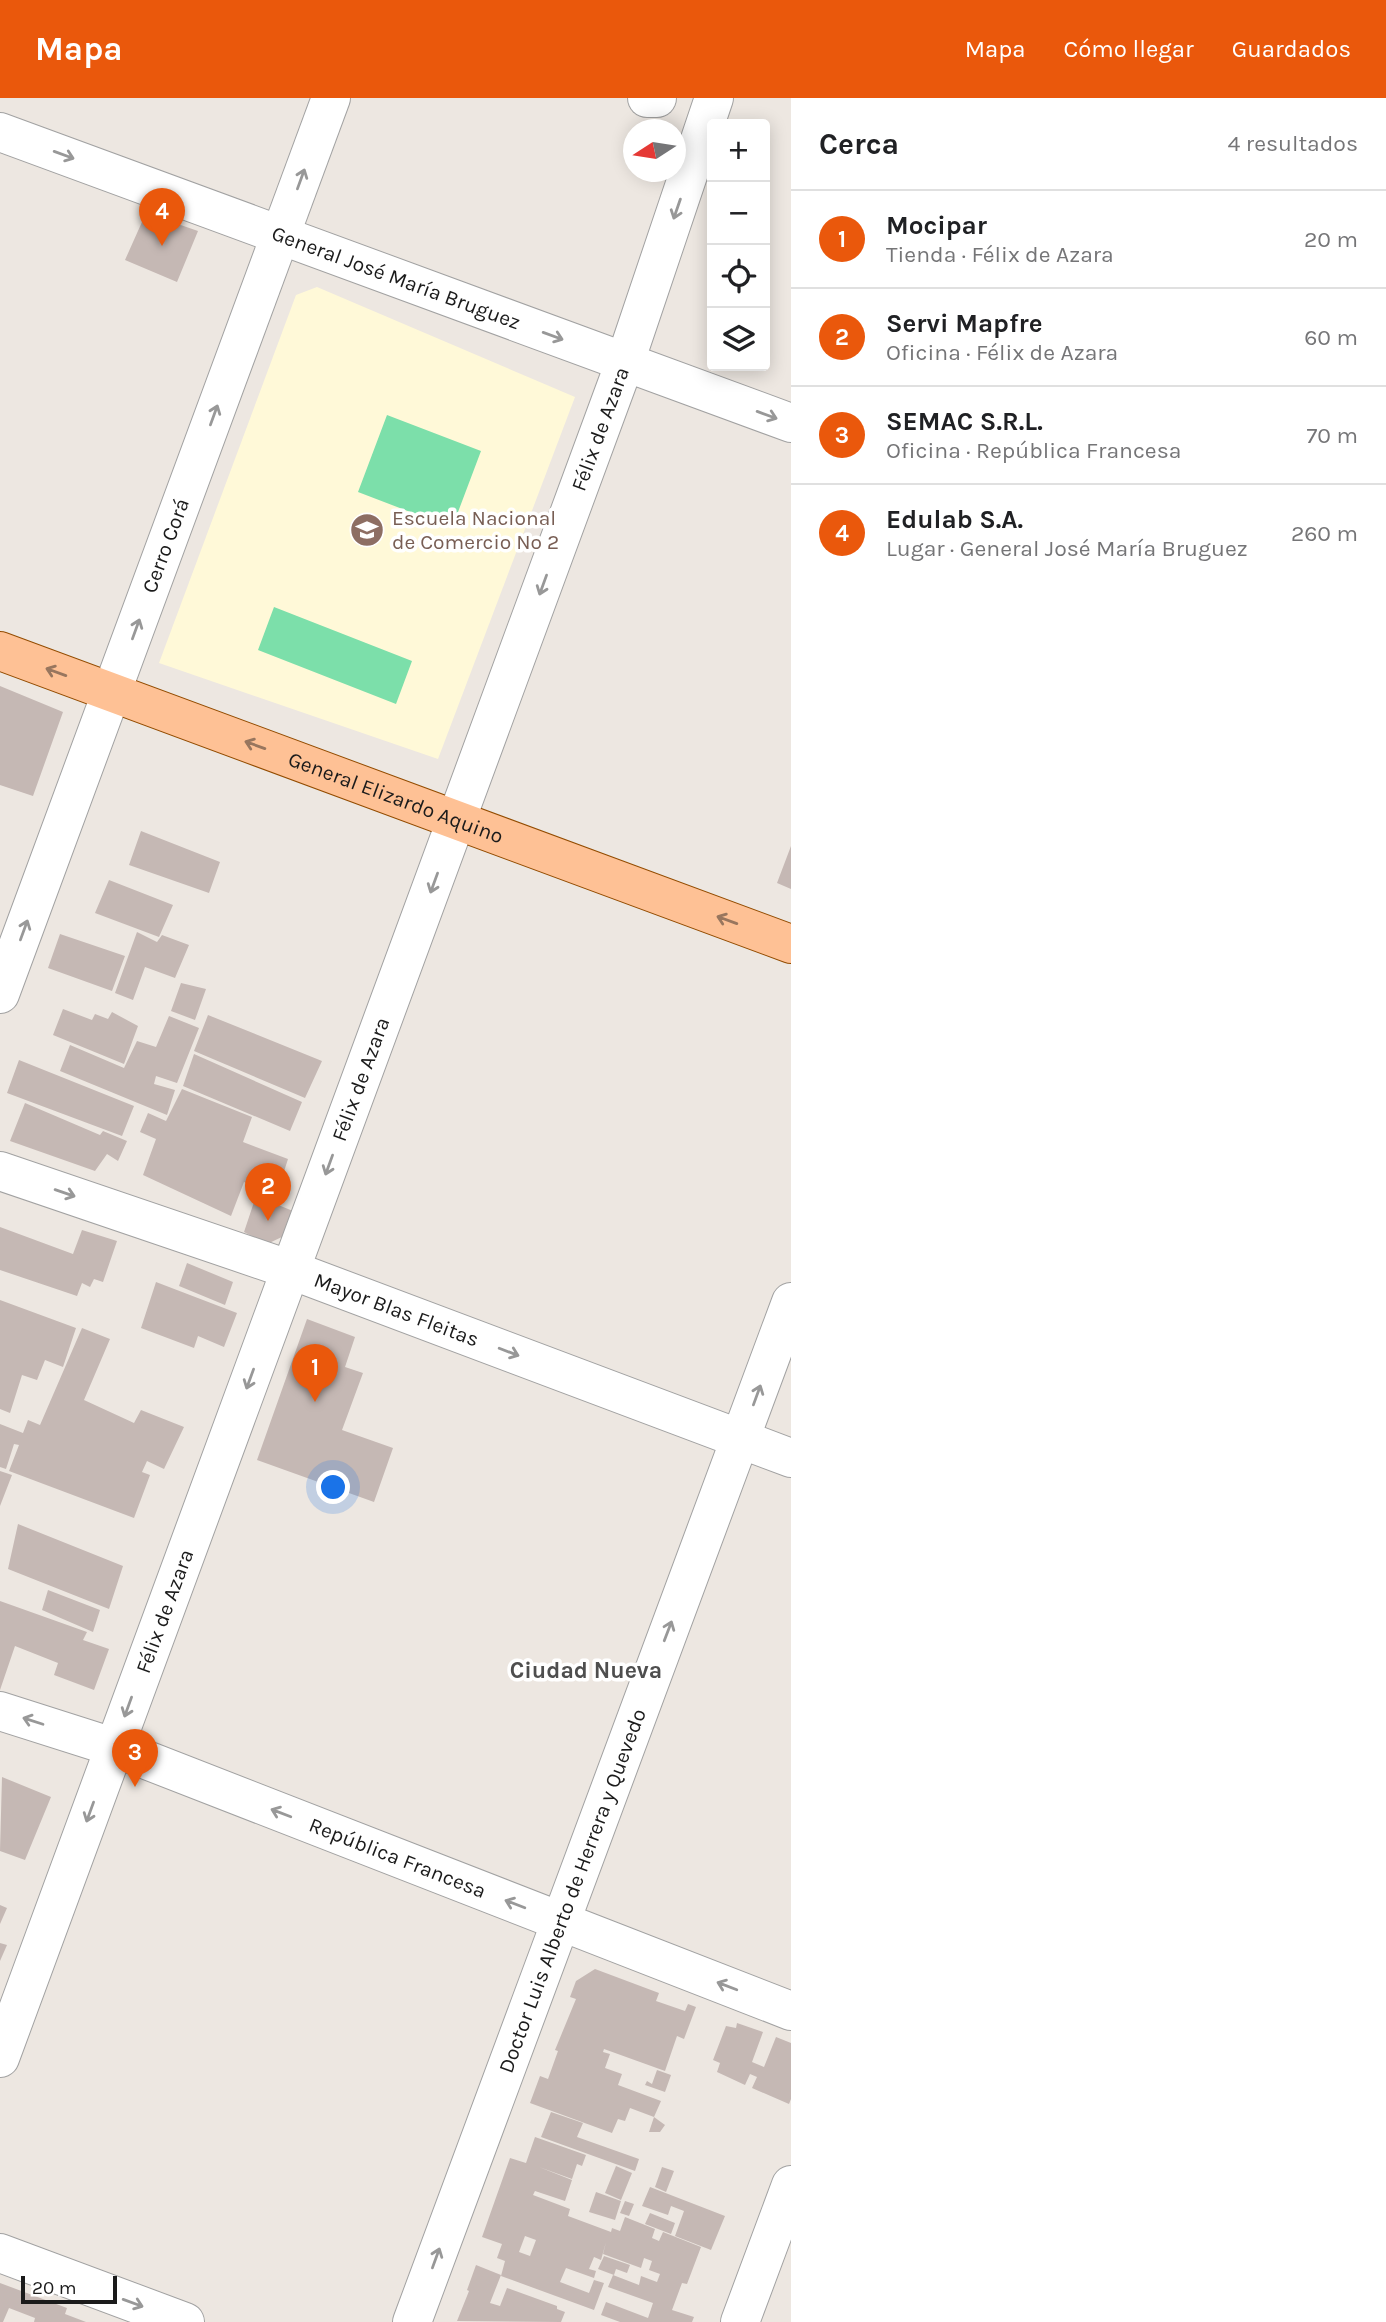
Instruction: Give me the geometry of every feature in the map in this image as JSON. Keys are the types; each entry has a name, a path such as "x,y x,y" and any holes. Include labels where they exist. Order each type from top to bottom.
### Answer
{"main road":[{"name":"General Elizardo Aquino","path":"0,651 791,943"}],"street":[{"name":"Cerro Corá","path":"0,994 331,98"},
{"path":"647,98 657,98"},
{"name":"Félix de Azara","path":"0,2058 625,362 714,98"},
{"name":"General José María Bruguez","path":"0,132 791,424"},
{"name":"Mayor Blas Fleitas","path":"0,1171 290,1270 791,1458"},
{"name":"Doctor Luis Alberto de Herrera y Quevedo","path":"412,2322 791,1301"},
{"name":"República Francesa","path":"0,1711 113,1747 791,2011"},
{"path":"740,2322 791,2185"},
{"path":"0,2253 185,2322"}],"shaded area":[{"name":"Escuela Nacional de Comercio No 2","path":"317,287 575,397 438,759 159,663 296,295"}],"green space":[{"path":"387,415 481,451 452,528 358,492"},
{"path":"274,607 412,661 396,704 258,650"}],"building":[{"path":"146,213 198,231 177,282 125,260"},
{"path":"0,686 63,712 33,796 0,785"},
{"path":"141,831 220,862 209,893 129,865"},
{"path":"791,846 791,889 777,883"},
{"path":"109,880 173,905 159,937 95,913"},
{"path":"137,932 157,942 162,935 189,945 175,978 145,967 133,1000 115,993"},
{"path":"60,934 125,956 112,991 48,968"},
{"path":"181,983 206,989 195,1020 171,1011"},
{"path":"63,1009 92,1020 95,1014 108,1019 112,1012 138,1026 124,1064 53,1035"},
{"path":"208,1015 322,1061 305,1098 194,1051"},
{"path":"169,1016 199,1028 177,1083 156,1076 154,1084 175,1090 167,1115 60,1071 70,1045 124,1068 137,1041 156,1047"},
{"path":"194,1054 302,1102 290,1131 183,1086"},
{"path":"19,1060 134,1106 122,1136 7,1093"},
{"path":"182,1089 252,1117 243,1142 288,1159 276,1196 244,1182 231,1216 143,1175 156,1139 140,1132 148,1113 166,1121"},
{"path":"25,1103 100,1135 103,1131 127,1141 118,1161 107,1154 95,1171 10,1141"},
{"path":"256,1196 293,1211 284,1236 267,1244 244,1232"},
{"path":"0,1227 73,1254 82,1230 117,1241 103,1282 94,1279 90,1287 82,1283 77,1296 0,1270"},
{"path":"187,1263 233,1282 225,1305 179,1286"},
{"path":"156,1282 237,1313 224,1347 198,1336 194,1348 141,1328"},
{"path":"0,1300 76,1328 63,1367 45,1360 37,1380 22,1375 10,1413 0,1409"},
{"path":"307,1319 355,1337 345,1367 363,1373 342,1430 393,1448 374,1502 257,1460"},
{"path":"82,1328 110,1339 84,1400 134,1423 141,1410 184,1427 164,1469 147,1461 142,1472 150,1475 134,1518 9,1471 19,1445 14,1444 6,1469 0,1467 0,1424 23,1433 28,1420 40,1425"},
{"path":"0,1471 12,1475 0,1506"},
{"path":"18,1524 123,1566 109,1609 8,1569"},
{"path":"48,1590 100,1610 93,1632 42,1610"},
{"path":"0,1601 87,1632 83,1640 109,1649 94,1690 54,1675 58,1663 15,1646 0,1690"},
{"path":"2,1777 51,1797 25,1860 0,1851"},
{"path":"0,1905 7,1908 0,1924"},
{"path":"0,1943 7,1945 0,1961"},
{"path":"595,1969 659,1993 656,2001 685,2011 688,2004 696,2007 684,2039 677,2036 665,2071 604,2049 603,2052 610,2054 605,2068 622,2074 618,2085 661,2101 654,2117 630,2108 625,2121 618,2119 612,2133 530,2103 540,2076 548,2079 558,2051 555,2050 576,1999 570,1997 576,1981"},
{"path":"737,2023 763,2032 752,2062 764,2067 776,2037 791,2043 789,2104 752,2088 757,2077 750,2074 745,2085 717,2072 720,2063 713,2060 726,2026 736,2028"},
{"path":"657,2070 671,2075 665,2092 645,2085 647,2081 652,2084"},
{"path":"551,2112 583,2123 577,2137 639,2159 635,2171 541,2137"},
{"path":"654,2117 665,2125 660,2132 649,2132"},
{"path":"535,2137 586,2155 582,2166 577,2164 572,2179 539,2167 572,2180 565,2201 535,2191 533,2195 570,2209 568,2216 611,2232 612,2228 620,2231 625,2217 655,2229 652,2238 659,2241 663,2232 701,2247 687,2284 682,2283 672,2310 694,2317 692,2322 620,2322 601,2315 606,2302 648,2318 653,2303 608,2287 613,2275 639,2285 641,2276 657,2282 660,2274 649,2270 652,2261 644,2258 641,2268 603,2254 606,2242 601,2260 594,2257 589,2269 596,2271 594,2278 566,2268 560,2282 589,2293 594,2280 604,2283 594,2310 501,2276 505,2261 497,2258 502,2244 482,2237 510,2158 526,2163","holes":["525,2236 536,2240 530,2256 519,2252"]},
{"path":"616,2166 632,2173 621,2200 605,2193"},
{"path":"662,2167 674,2171 666,2192 655,2187"},
{"path":"650,2187 725,2216 711,2250 675,2236 684,2211 671,2206 668,2215 642,2206"},
{"path":"596,2192 621,2201 615,2220 589,2212"},
{"path":"625,2201 634,2204 629,2216 620,2213"},
{"path":"650,2213 675,2223 671,2234 645,2224"},
{"path":"604,2256 630,2265 627,2273 616,2269 614,2275 598,2269"},
{"path":"476,2265 501,2275 490,2303 500,2306 507,2288 557,2306 557,2309 565,2312 561,2322 457,2321"},
{"path":"0,2283 67,2308 65,2314 86,2322 34,2322 35,2318 9,2308 3,2322 0,2322"}],"place":[{"name":"Edulab S.A.","path":"162,246"},
{"name":"Escuela Nacional de Comercio No 2","path":"367,530"},
{"name":"Servi Mapfre","path":"268,1221"},
{"name":"Mocipar","path":"315,1402"},
{"name":"SEMAC S.R.L.","path":"135,1787"}],"district":[{"name":"Ciudad Nueva","path":"586,1670"}]}
